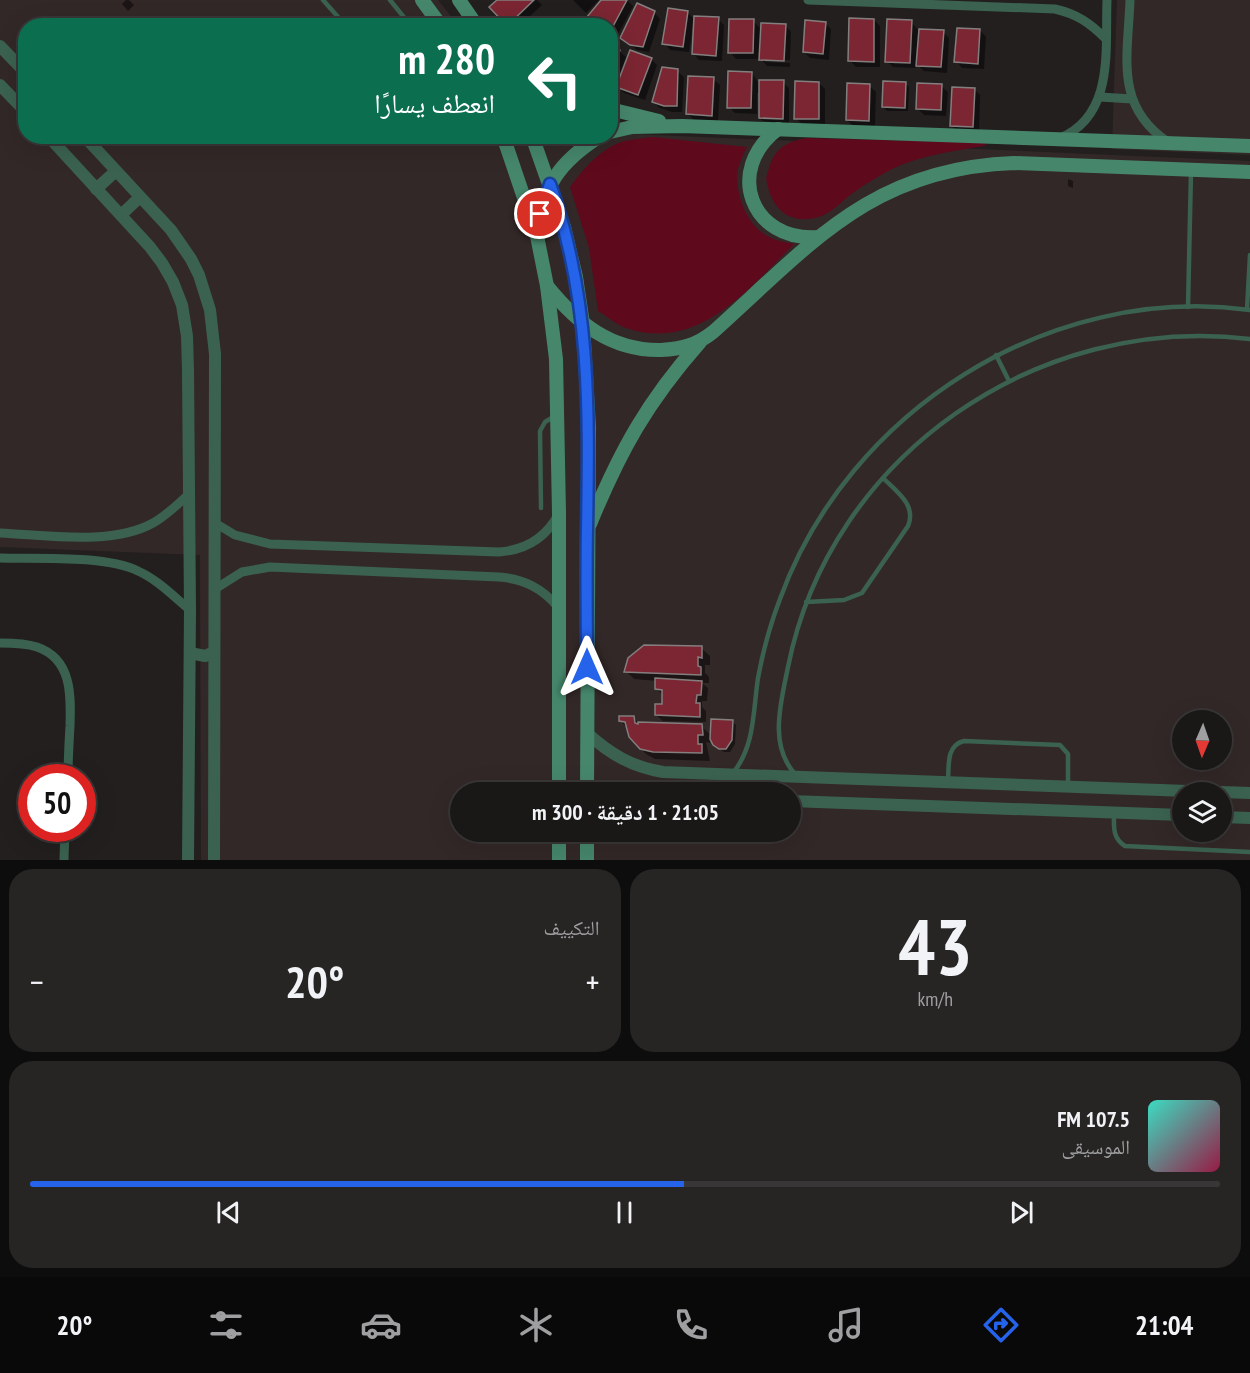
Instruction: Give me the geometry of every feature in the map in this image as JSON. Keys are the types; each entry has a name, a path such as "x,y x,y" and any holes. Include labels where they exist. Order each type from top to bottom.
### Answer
{"main road":[{"path":"422,0 435,18"},
{"path":"459,0 471,18"},
{"path":"618,111 682,126"},
{"path":"618,130 632,127 682,126 1250,146"},
{"path":"778,129 767,137 753,159 749,184 752,197 757,210 777,230 790,236 818,237"},
{"path":"506,144 537,236 547,286 556,359 559,513 559,782"},
{"path":"535,144 571,252 583,324 589,428 587,782"},
{"path":"537,236 543,203 550,184 565,164 588,144"},
{"path":"587,531 611,473 635,428 671,376 700,342 840,219 884,193 960,167 1014,163 1250,172"},
{"path":"547,286 583,324 613,342 631,348 666,350 700,342"},
{"path":"559,842 559,860"},
{"path":"587,860 588,842"}],"street":[{"path":"808,0 1046,8 1064,11 1088,21 1106,39"},
{"path":"1064,0 1064,11"},
{"path":"1058,139 1084,123 1100,97 1106,39 1107,0"},
{"path":"1130,0 1128,77 1132,99 1149,127 1170,143"},
{"path":"0,46 18,65"},
{"path":"0,85 16,103"},
{"path":"1100,97 1132,99"},
{"path":"0,99 16,103"},
{"path":"55,144 150,247 173,282 182,305 188,358 190,610 188,860"},
{"path":"91,144 171,230 199,275 210,310 215,354 214,860"},
{"path":"96,189 116,171"},
{"path":"121,215 140,197"},
{"path":"0,533 118,536 153,523 189,494"},
{"path":"215,523 235,535 270,544 499,552 520,549 539,538 547,531 559,513"},
{"path":"0,558 100,561 118,564 152,579 190,610"},
{"path":"214,589 242,572 270,567 499,577 532,585 543,591 559,608"},
{"path":"0,643 38,647 52,655 62,667 69,681 71,696 68,764"},
{"path":"190,653 205,656 214,652"},
{"path":"189,693 202,687 214,692"},
{"path":"587,732 614,756 646,769 663,772 1172,791"},
{"path":"1232,792 1250,793"},
{"path":"801,801 1172,815"},
{"path":"1232,817 1250,818"},
{"path":"64,860 65,842"}],"lane":[{"path":"323,0 339,18"},
{"path":"390,0 405,18"},
{"path":"1188,307 1191,169"},
{"path":"731,775 744,756 748,745 758,678 767,638 780,598 796,560 816,523 865,456 926,400 960,376 996,355 1032,339 1070,326 1138,311 1188,307 1248,310 1250,255"},
{"path":"798,777 791,770 781,751 778,731 792,644 806,602 827,558 847,524 883,478 921,440 954,414 1009,381 1051,362 1083,352 1139,340 1184,336 1250,339"},
{"path":"996,355 1009,381"},
{"path":"541,508 540,431 545,422 558,414"},
{"path":"806,602 844,600 862,593 908,526 911,520 910,507 883,478"},
{"path":"948,782 950,752 955,744 964,741 1064,747 1068,754 1068,787"},
{"path":"1114,813 1114,832 1120,843 1125,846 1250,852"}],"shaded area":[{"path":"0,0 438,0 452,18 18,18 18,144 618,144 618,133 1250,161 1250,860 201,860 200,555 0,547"},
{"path":"1117,0 1250,0 1250,155 1112,149"},
{"path":"653,137 747,147 738,169 737,179 744,209 755,226 763,233 774,239 794,244 740,297 720,312 698,324 676,332 652,333 622,327 615,323 598,311 589,248 570,187 600,154 624,141"},
{"path":"807,138 986,143 985,146 938,154 903,164 867,183 826,214 815,218 797,219 777,207 769,192 766,179 773,159 780,149 789,143"}],"building":[{"path":"497,0 534,0 515,18 499,18 489,7"},
{"path":"601,0 627,0 617,18 586,18"},
{"path":"637,3 655,11 643,47 630,45 620,38"},
{"path":"668,8 688,11 683,47 662,44"},
{"path":"694,16 719,17 716,56 692,54"},
{"path":"849,18 874,19 874,62 848,61"},
{"path":"729,19 754,19 753,53 728,53"},
{"path":"887,19 912,20 910,63 885,62"},
{"path":"805,20 826,22 823,54 803,52"},
{"path":"761,23 786,24 784,61 759,60"},
{"path":"957,28 980,29 978,64 954,62"},
{"path":"919,29 944,30 941,67 916,66"},
{"path":"630,50 652,58 638,95 618,88 618,82"},
{"path":"662,67 678,69 677,106 664,106 652,102"},
{"path":"728,71 752,72 751,108 727,108"},
{"path":"688,76 714,77 712,116 686,114"},
{"path":"759,80 784,80 783,119 759,118"},
{"path":"795,81 819,82 819,119 794,119"},
{"path":"883,81 906,82 905,108 882,107"},
{"path":"847,83 870,84 869,121 846,120"},
{"path":"917,83 942,84 941,110 916,109"},
{"path":"952,87 975,88 973,127 950,126"},
{"path":"644,645 702,646 702,658 698,657 701,675 624,672 628,658"},
{"path":"655,678 702,681 701,695 697,695 696,703 700,703 700,717 655,715 655,704 662,704 662,690 655,689"},
{"path":"619,716 634,716 635,723 638,724 638,722 702,724 703,735 698,735 698,744 702,744 702,753 653,752 640,749 629,737 625,722 619,721"},
{"path":"711,719 733,720 732,740 726,749 719,749 710,739"}],"route":[{"path":"540,214 550,184 571,252 583,324 589,428 587,667"}]}
